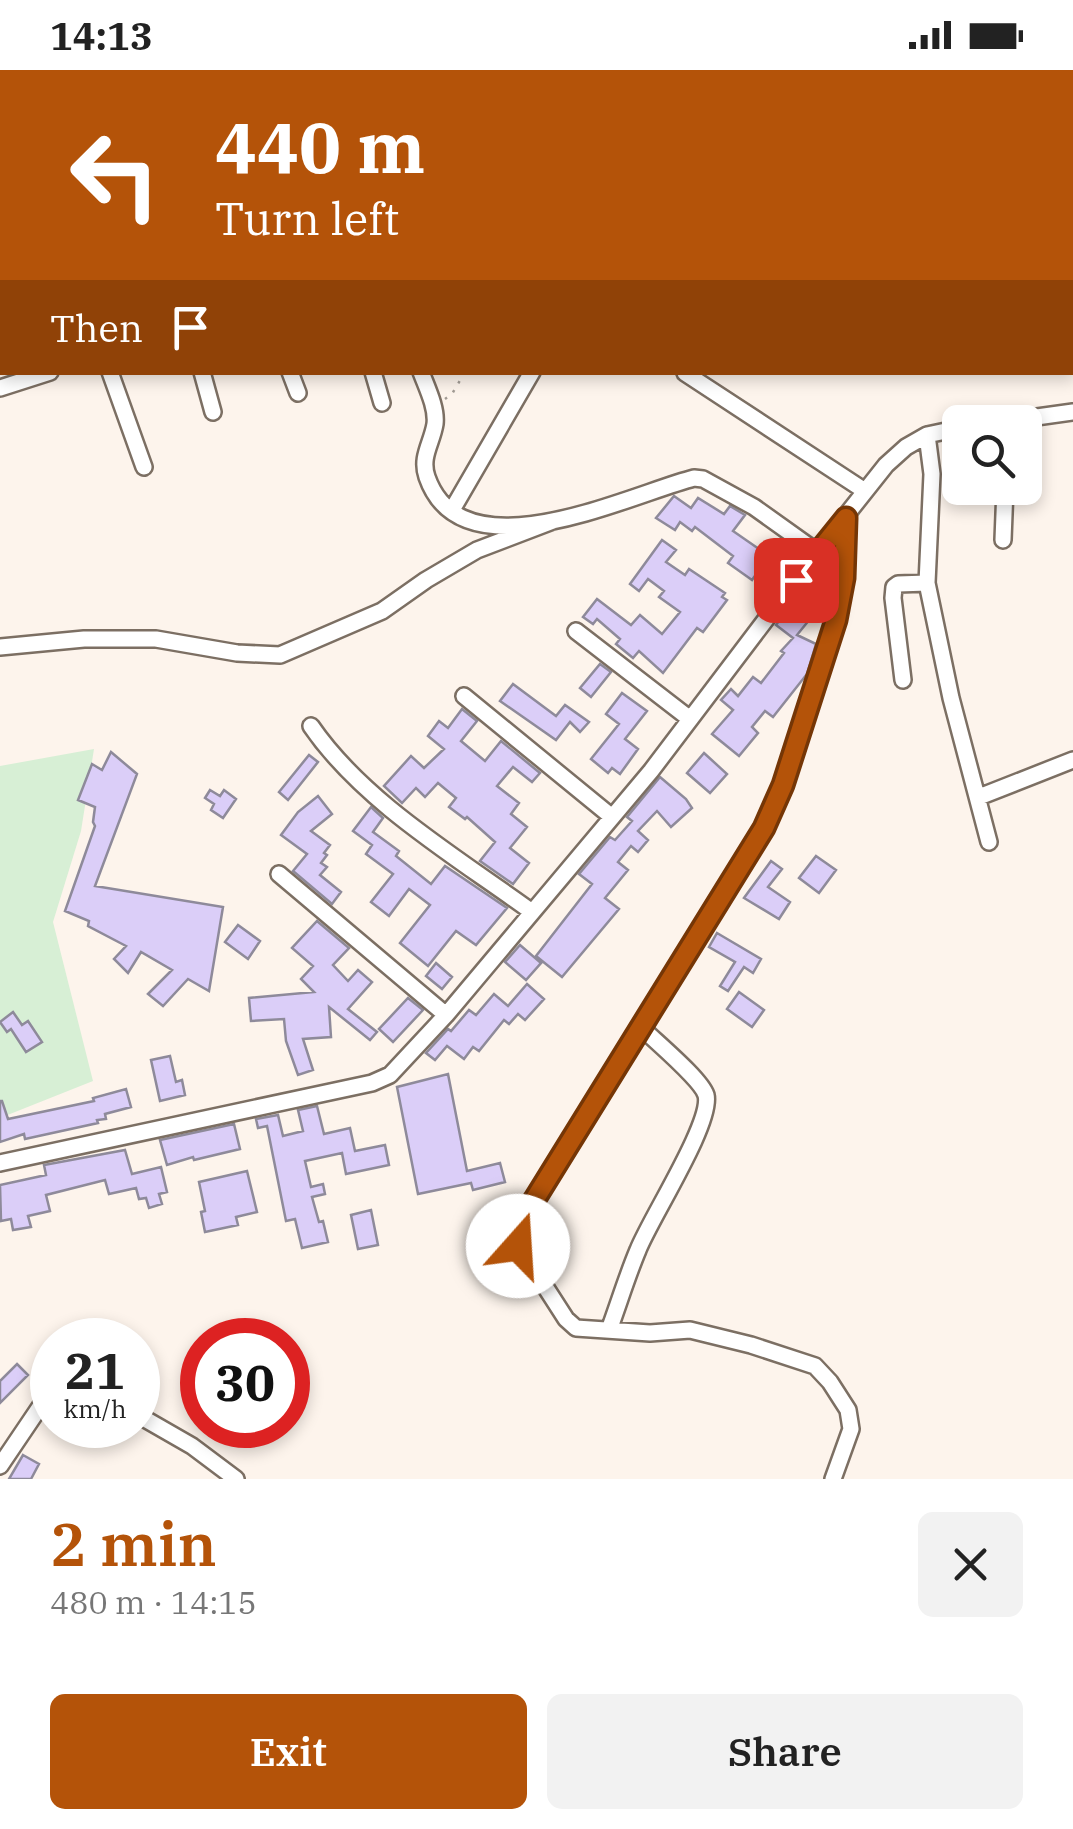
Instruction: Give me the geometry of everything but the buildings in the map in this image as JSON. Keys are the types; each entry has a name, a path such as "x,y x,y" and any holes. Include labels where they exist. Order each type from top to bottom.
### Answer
{"street":[{"path":"0,388 41,375"},
{"path":"111,375 144,467"},
{"path":"203,375 212,412"},
{"path":"291,375 298,392"},
{"path":"374,375 382,402"},
{"path":"422,375 436,421 425,455 426,475 434,490 460,517 485,525 517,526 592,512 694,478 754,507 817,552"},
{"path":"452,510 530,375"},
{"path":"688,375 866,492"},
{"path":"1042,417 1073,412"},
{"path":"0,1163 390,1076 651,772 886,465 927,435 942,432"},
{"path":"927,435 932,474 927,584 989,842"},
{"path":"1003,540 1004,505"},
{"path":"833,1479 851,1430 848,1410 815,1366 690,1330 650,1333 576,1328 518,1246 525,1215 764,828 783,785 836,620 844,578 846,518"},
{"path":"0,647 84,639 156,638 237,653 280,655 382,612 426,580 478,550 553,520"},
{"path":"904,680 894,587 927,584"},
{"path":"576,631 690,719"},
{"path":"464,696 612,817"},
{"path":"311,726 330,754 383,804 532,912"},
{"path":"979,797 1073,760"},
{"path":"278,874 446,1015"},
{"path":"609,1330 639,1246 689,1152 706,1110 706,1094 696,1080 642,1028"},
{"path":"0,1466 30,1422"},
{"path":"160,1428 236,1479"}],"path":[{"path":"434,408 452,394 463,375"}],"green space":[{"path":"94,749 81,831 53,922 93,1081 0,1118 0,766"}],"route":[{"path":"518,1246 525,1215 764,828 783,785 836,620 844,578 846,518 796,580"}]}
